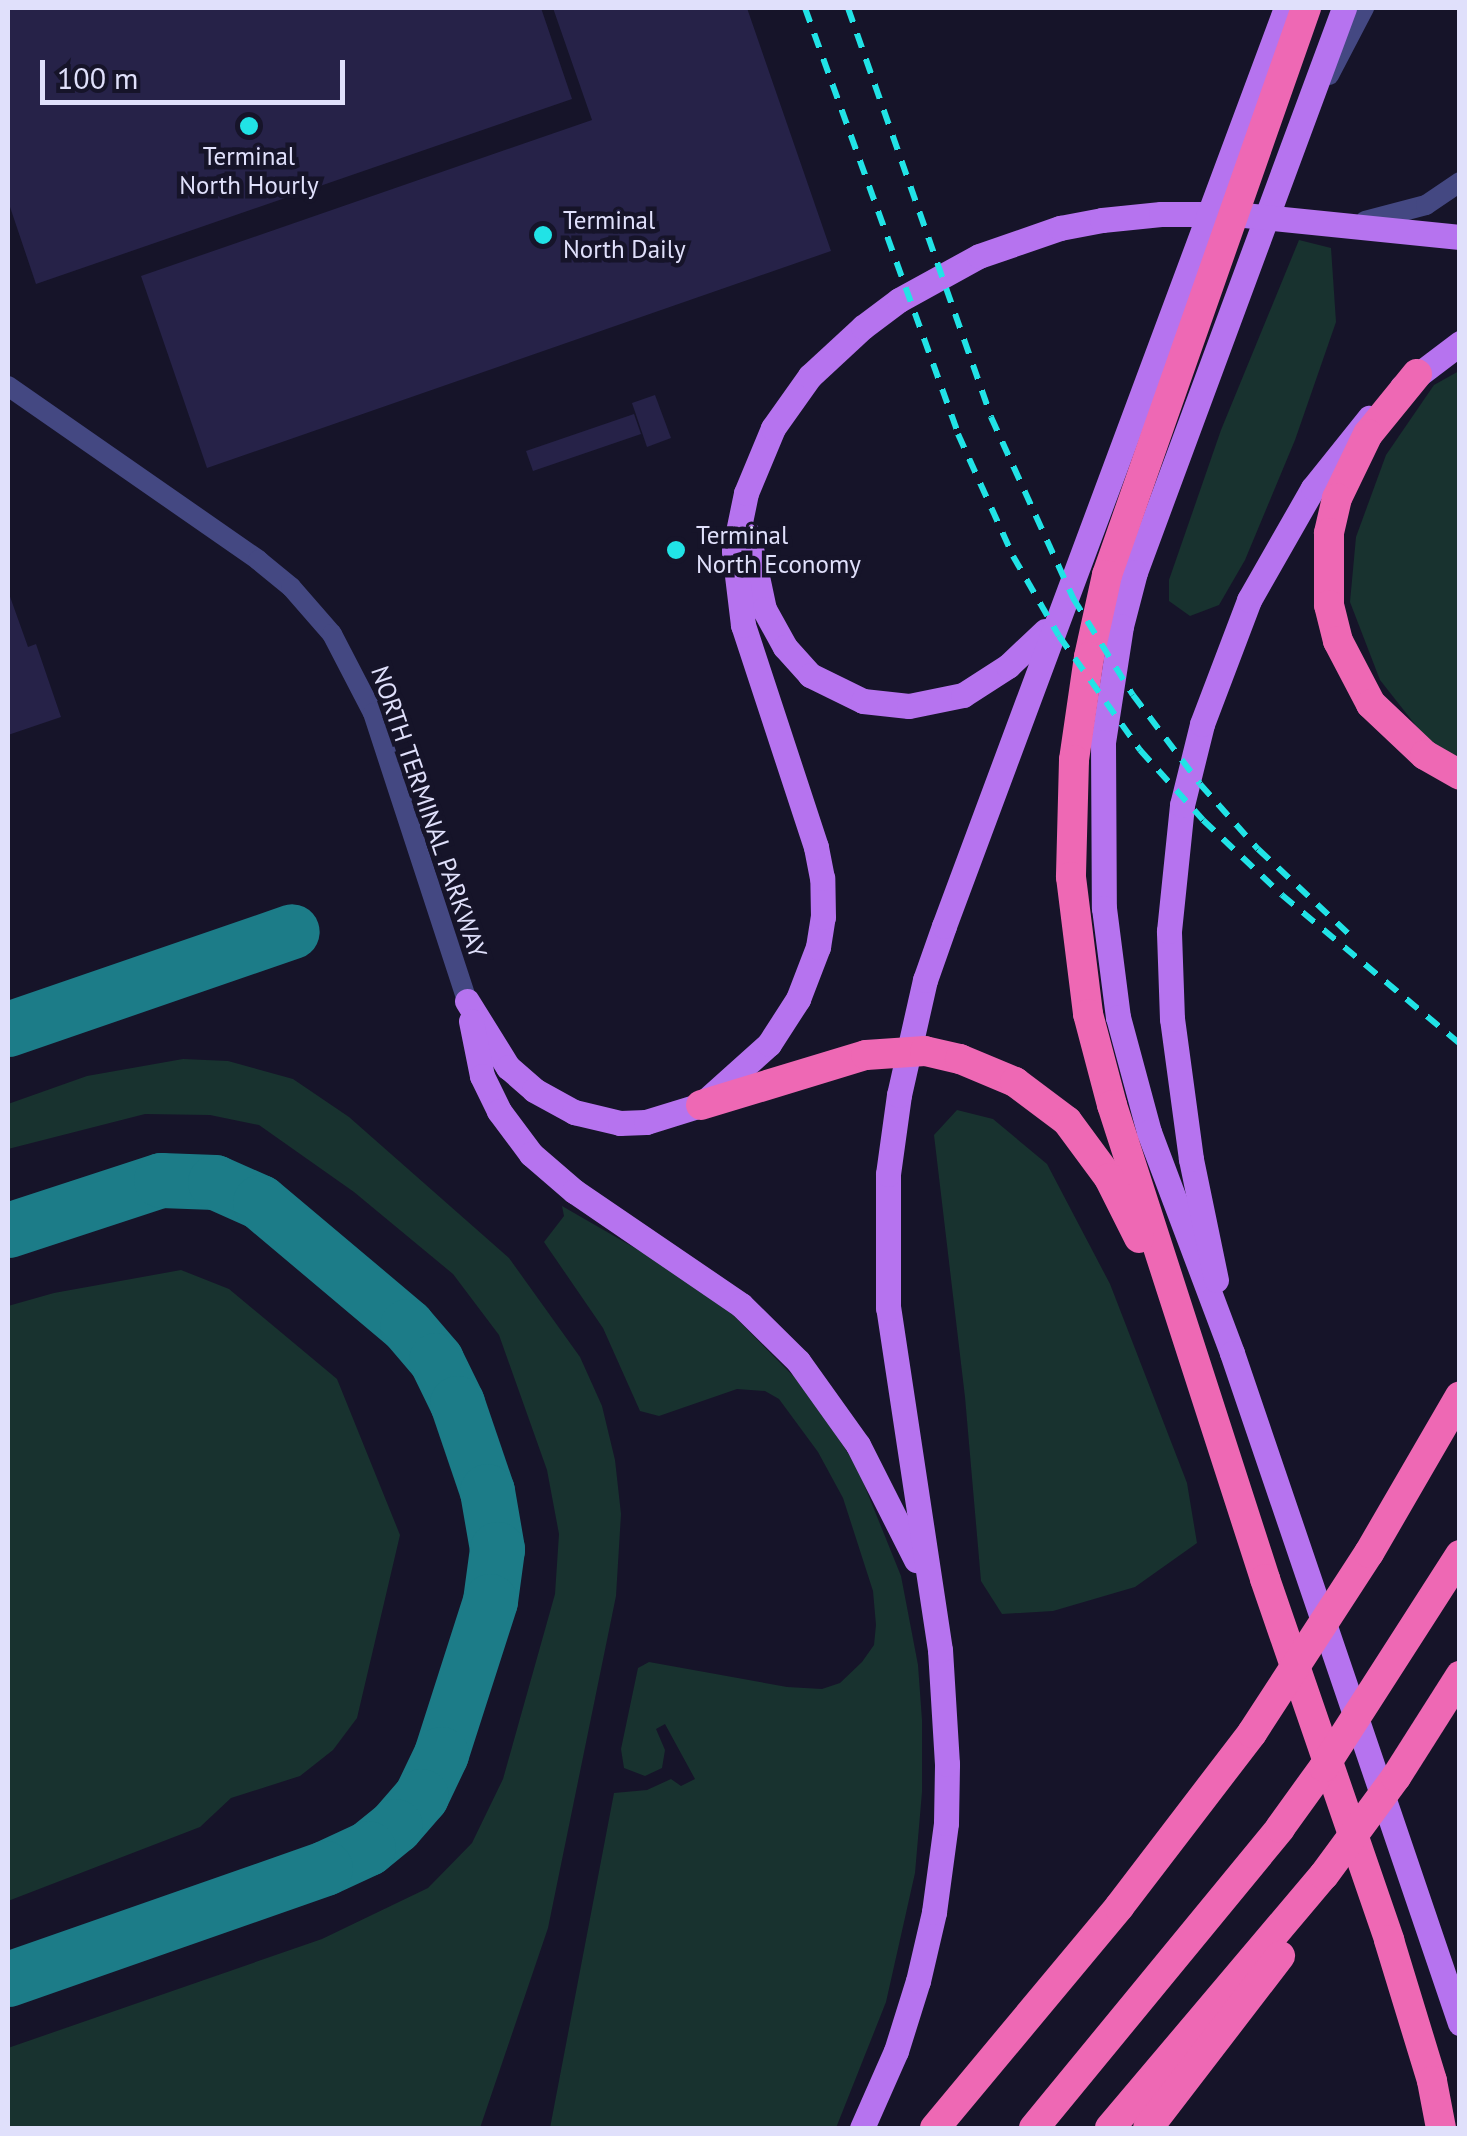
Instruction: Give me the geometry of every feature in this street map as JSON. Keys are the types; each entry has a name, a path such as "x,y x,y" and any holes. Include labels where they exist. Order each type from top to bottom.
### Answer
{"highway":[{"path":"1306,8 1116,546 1089,656 1074,760 1071,877 1088,1014 1185,1336 1389,1940 1432,2081 1441,2128"},
{"path":"1418,374 1368,434 1337,498 1329,533 1329,605 1345,658 1371,704 1425,755 1460,775"},
{"path":"702,1105 752,1093 836,1062 897,1051 960,1059 989,1068 1045,1102 1092,1151 1125,1208 1185,1336"},
{"path":"935,2128 1109,1920 1252,1733 1369,1554 1460,1396"},
{"path":"1034,2128 1280,1828 1354,1722 1460,1555"},
{"path":"1110,2128 1324,1875 1396,1777 1460,1676"},
{"path":"1148,2128 1290,1943 1324,1875"}],"main road":[{"path":"862,2128 896,2051 918,1980 943,1840 946,1706 888,1308 886,1218 893,1135 925,980 1055,619 1286,8"},
{"path":"1344,8 1135,572 1115,656 1103,742 1101,853 1118,1017 1148,1132 1232,1353 1460,2023"},
{"path":"467,1002 508,1066 554,1104 620,1123 646,1122 702,1105 750,1063 784,1023 809,977 824,916 816,847 737,601 734,552 746,493 773,428 810,376 899,300 978,256 1020,241 1074,226 1162,214 1323,220 1460,237"},
{"path":"1232,1353 1191,1158 1172,1019 1169,931 1182,804 1217,681 1270,560 1336,454 1418,374 1460,343"},
{"path":"746,493 751,564 773,629 810,675 847,696 881,705 910,706 964,695 1008,666 1055,619"},
{"path":"467,1002 482,1076 514,1132 547,1170 718,1288 798,1361 866,1458 930,1595"}],"street":[{"path":"1298,134 1364,8"},
{"path":"1323,220 1398,216 1426,205 1460,182"},
{"name":"NORTH TERMINAL PARKWAY","path":"8,386 292,587 343,650 373,713 467,1002"}],"green space":[{"path":"1299,240 1331,248 1336,322 1295,440 1245,560 1219,605 1190,616 1169,601 1169,580 1221,430"},
{"path":"1459,371 1459,758 1428,741 1380,680 1350,602 1356,537 1386,455 1434,385"},
{"path":"183,1059 228,1061 293,1079 349,1117 509,1258 580,1357 602,1406 615,1460 621,1514 616,1596 548,1928 480,2128 8,2128 8,2048 322,1939 428,1888 472,1843 503,1779 555,1594 559,1534 547,1470 499,1335 453,1274 354,1192 259,1125 210,1115 145,1114 8,1149 8,1104 87,1076"},
{"path":"957,1110 993,1119 1047,1164 1110,1284 1187,1483 1197,1543 1135,1587 1053,1611 1002,1614 981,1581 965,1397 934,1135"},
{"path":"562,1206 673,1270 730,1312 806,1389 857,1467 901,1576 918,1665 922,1720 922,1792 915,1873 886,2002 836,2128 550,2128 614,1793 647,1790 671,1779 681,1786 695,1779 665,1724 656,1729 665,1750 662,1768 645,1776 624,1768 621,1749 638,1668 649,1662 787,1687 822,1689 840,1683 862,1662 874,1645 876,1625 873,1591 843,1498 818,1452 779,1399 765,1391 737,1389 659,1416 640,1411 603,1328 544,1242 564,1216"},
{"path":"181,1270 229,1289 337,1379 400,1535 357,1718 333,1750 300,1776 231,1798 200,1827 8,1901 8,1306 54,1293"}],"building":[{"name":"Terminal North Hourly","path":"8,8 541,8 572,99 36,284 8,201"},
{"name":"Terminal North Daily","path":"553,8 747,8 831,251 207,468 141,276 592,120"},
{"path":"655,395 671,438 647,447 632,403"},
{"path":"634,414 641,434 533,471 526,451"},
{"path":"8,591 28,647 36,644 61,717 8,735"}],"taxiway":[{"path":"8,1029 292,931"},
{"path":"8,1230 161,1180 215,1182 260,1202 407,1326 436,1360 457,1403 487,1491 497,1549 490,1601 441,1754 421,1796 395,1826 368,1848 325,1868 8,1979"}],"railway":[{"path":"805,8 958,434 1013,556 1059,636 1140,750 1203,820 1282,895 1460,1044"},
{"path":"848,8 991,417 1073,598 1133,695 1200,784 1258,849 1352,937"}],"place":[{"name":"Terminal North Hourly","path":"249,126"},
{"name":"Terminal North Daily","path":"543,235"},
{"name":"Terminal North Economy","path":"676,550"}]}
